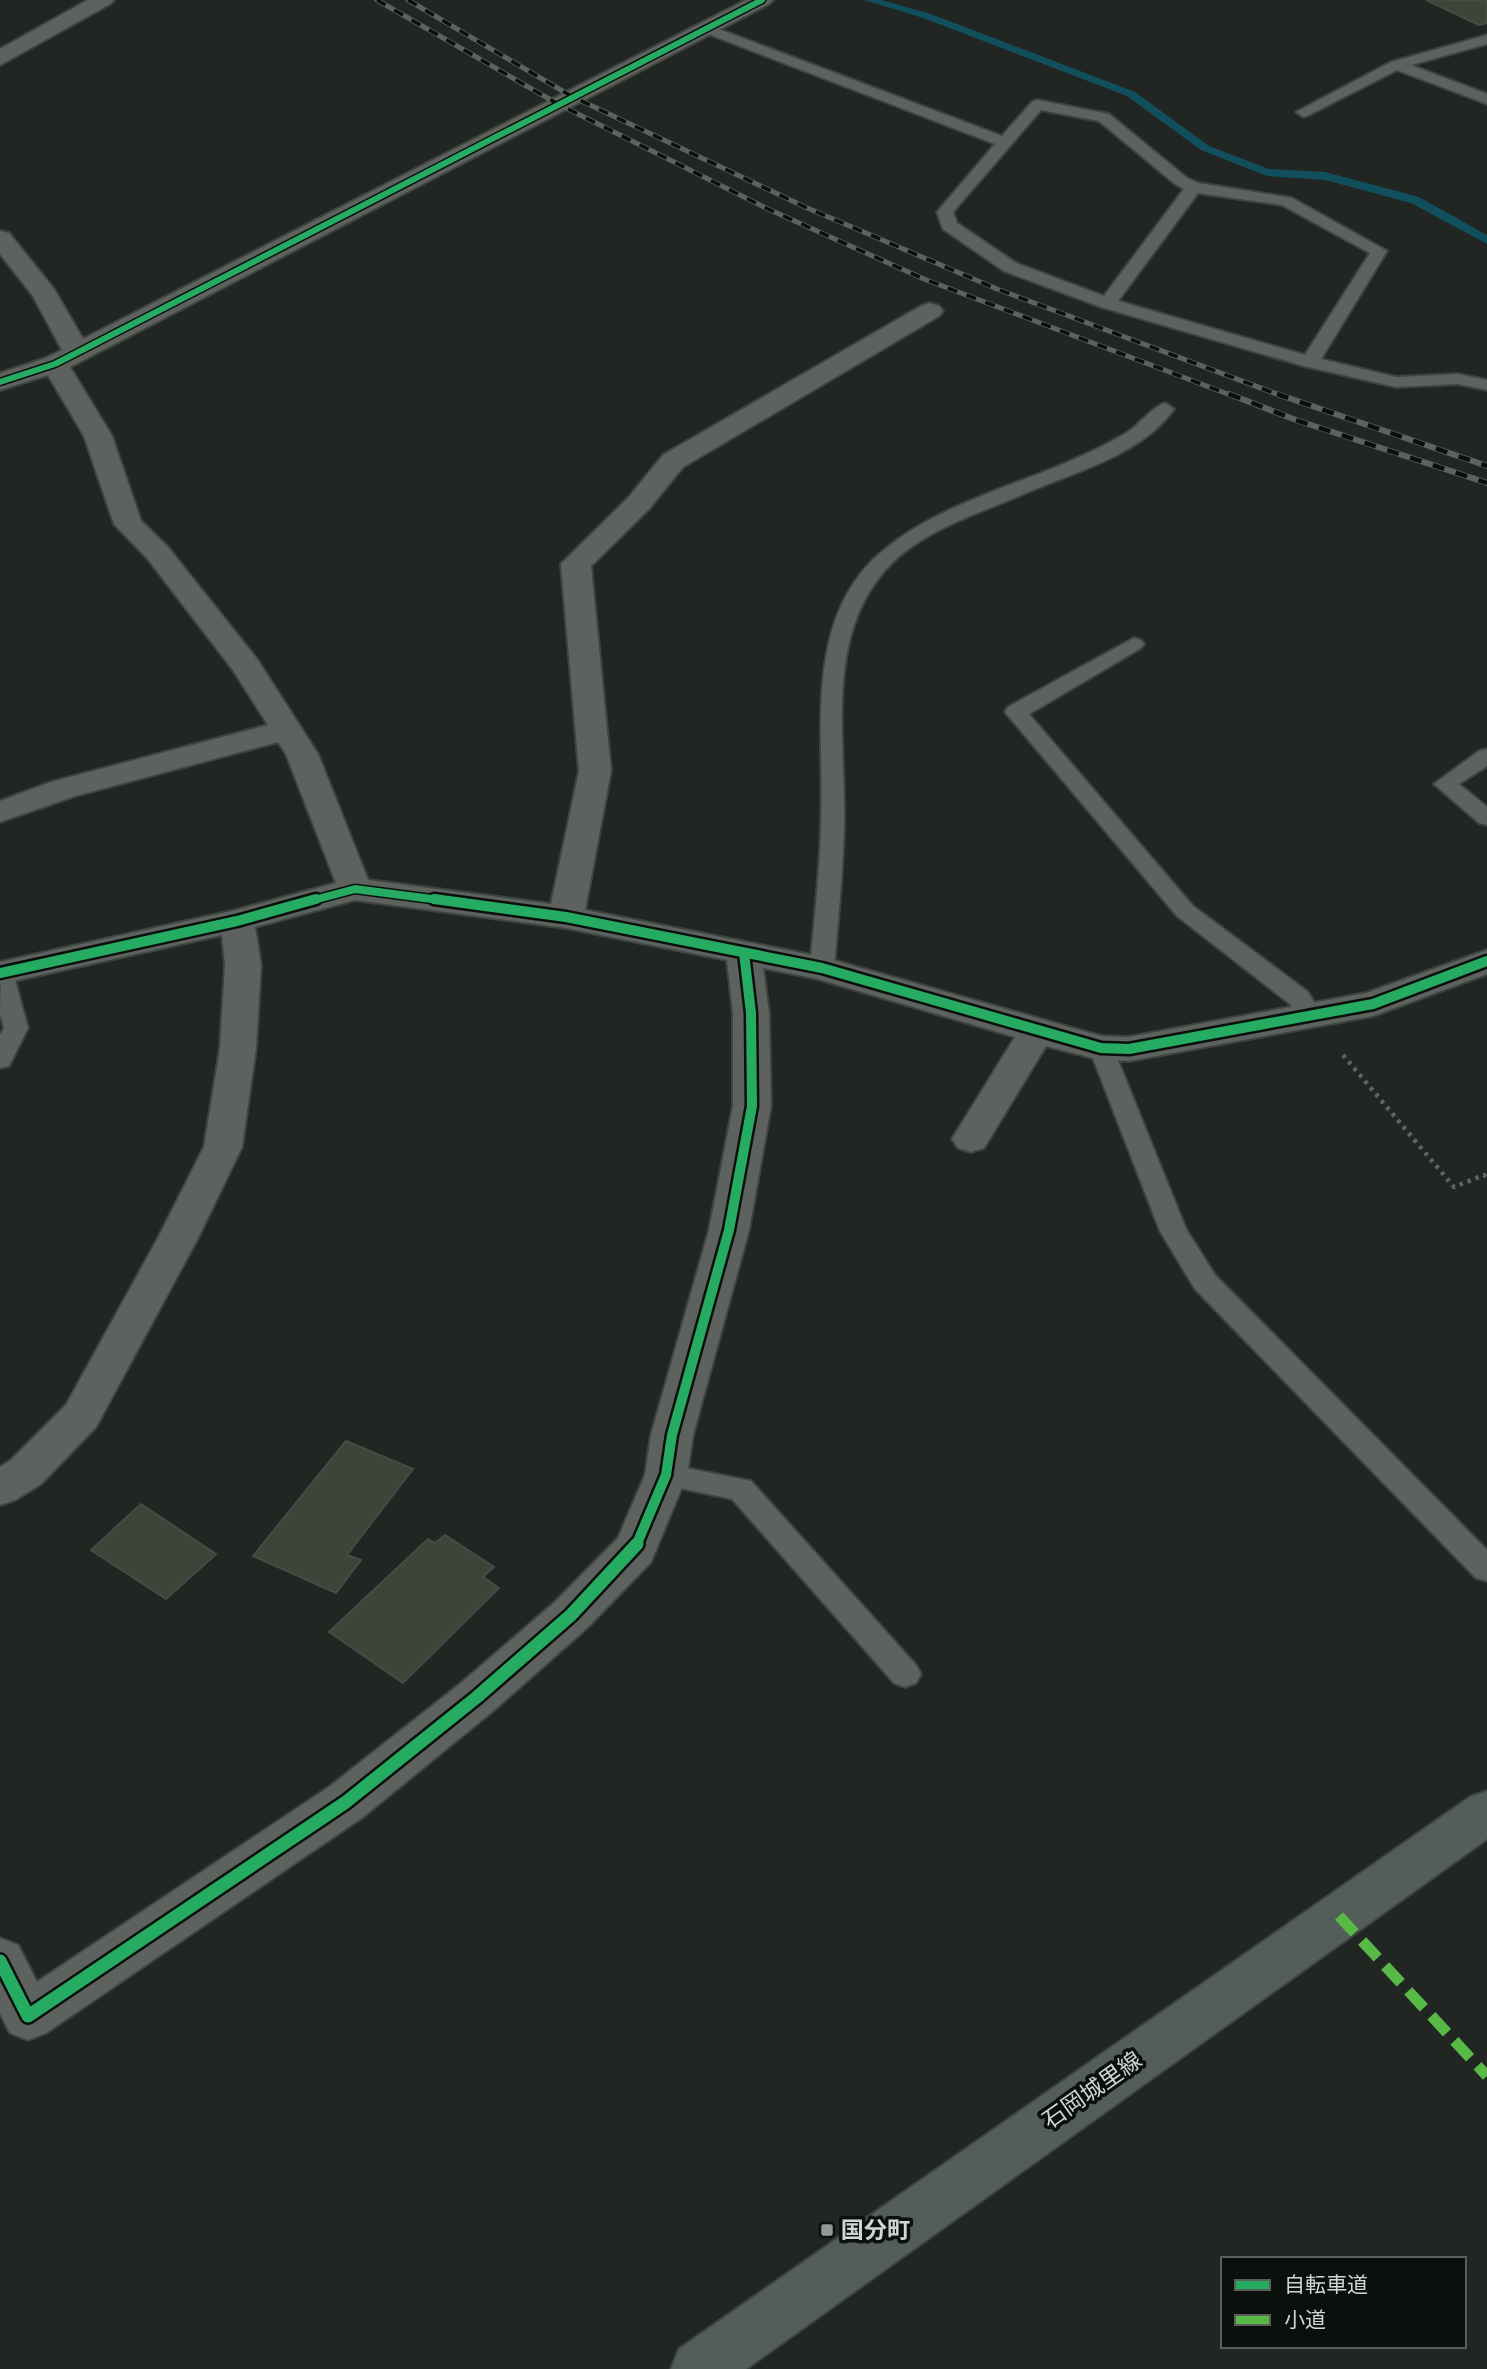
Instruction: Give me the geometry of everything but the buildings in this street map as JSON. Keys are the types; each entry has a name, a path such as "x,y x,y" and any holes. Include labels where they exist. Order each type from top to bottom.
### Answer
{"main road":[{"name":"石岡城里線","path":"699,2369 1487,1812"}],"street":[{"path":"0,58 103,0"},
{"path":"0,382 66,359 762,0"},
{"path":"0,238 45,294 66,359 98,436 128,524 157,552 246,666 302,754 355,889"},
{"path":"566,917 595,771 592,705 576,564 639,503 673,461 930,311"},
{"path":"0,812 64,789 287,730"},
{"path":"0,972 237,921 355,889 566,917 822,968 1101,1048 1129,1049 1373,1004 1487,961"},
{"path":"0,1488 26,1472 81,1416 178,1238 223,1147 238,1048 243,965 237,921"},
{"path":"0,1961 28,2016 346,1802 477,1697 571,1615 635,1549 666,1475 672,1435 729,1230 752,1106 751,1013 744,953"},
{"path":"971,1139 1037,1031"}],"lane":[{"path":"708,29 1006,144"},
{"path":"1304,112 1396,65 1487,39"},
{"path":"1396,65 1487,99"},
{"path":"1310,362 1379,251 1286,201 1194,187 1181,181 1104,117 1037,106 945,212 950,225 1010,267 1107,303 1310,362 1395,382 1458,379 1487,386"},
{"path":"1107,303 1194,187"},
{"path":"822,968 833,805 830,694 841,629 860,591 876,568 900,546 982,505 1103,453 1155,423 1165,409"},
{"path":"1134,644 1016,712 1185,911 1299,998 1311,1017"},
{"path":"1487,756 1445,784 1487,818"},
{"path":"0,972 16,1028 0,1060"},
{"path":"1101,1048 1173,1231 1205,1282 1487,1569"},
{"path":"666,1475 741,1489 905,1674"}],"path":[{"path":"1311,1017 1454,1187 1484,1175 1487,1178"}],"waterway":[{"path":"869,0 927,16 1131,94 1205,148 1267,172 1325,176 1415,200 1487,240"}],"railway":[{"path":"377,0 558,104 768,209 924,279 1233,396"},
{"path":"408,0 571,96 805,207 997,289 1282,396"},
{"path":"1229,394 1296,420 1487,483"},
{"path":"1277,394 1487,466"}],"marked path":[{"path":"1339,1916 1487,2076"}],"cycle path":[{"path":"0,382 55,364 762,0"},
{"path":"0,973 237,921 355,889 566,917 822,968 1101,1048 1129,1049 1373,1004 1487,961"},
{"path":"0,1961 28,2016 346,1802 477,1697 571,1615 635,1549 666,1475 672,1435 729,1230 752,1106 751,1013 744,953"}],"place":[{"name":"国分町","path":"827,2230"}]}
